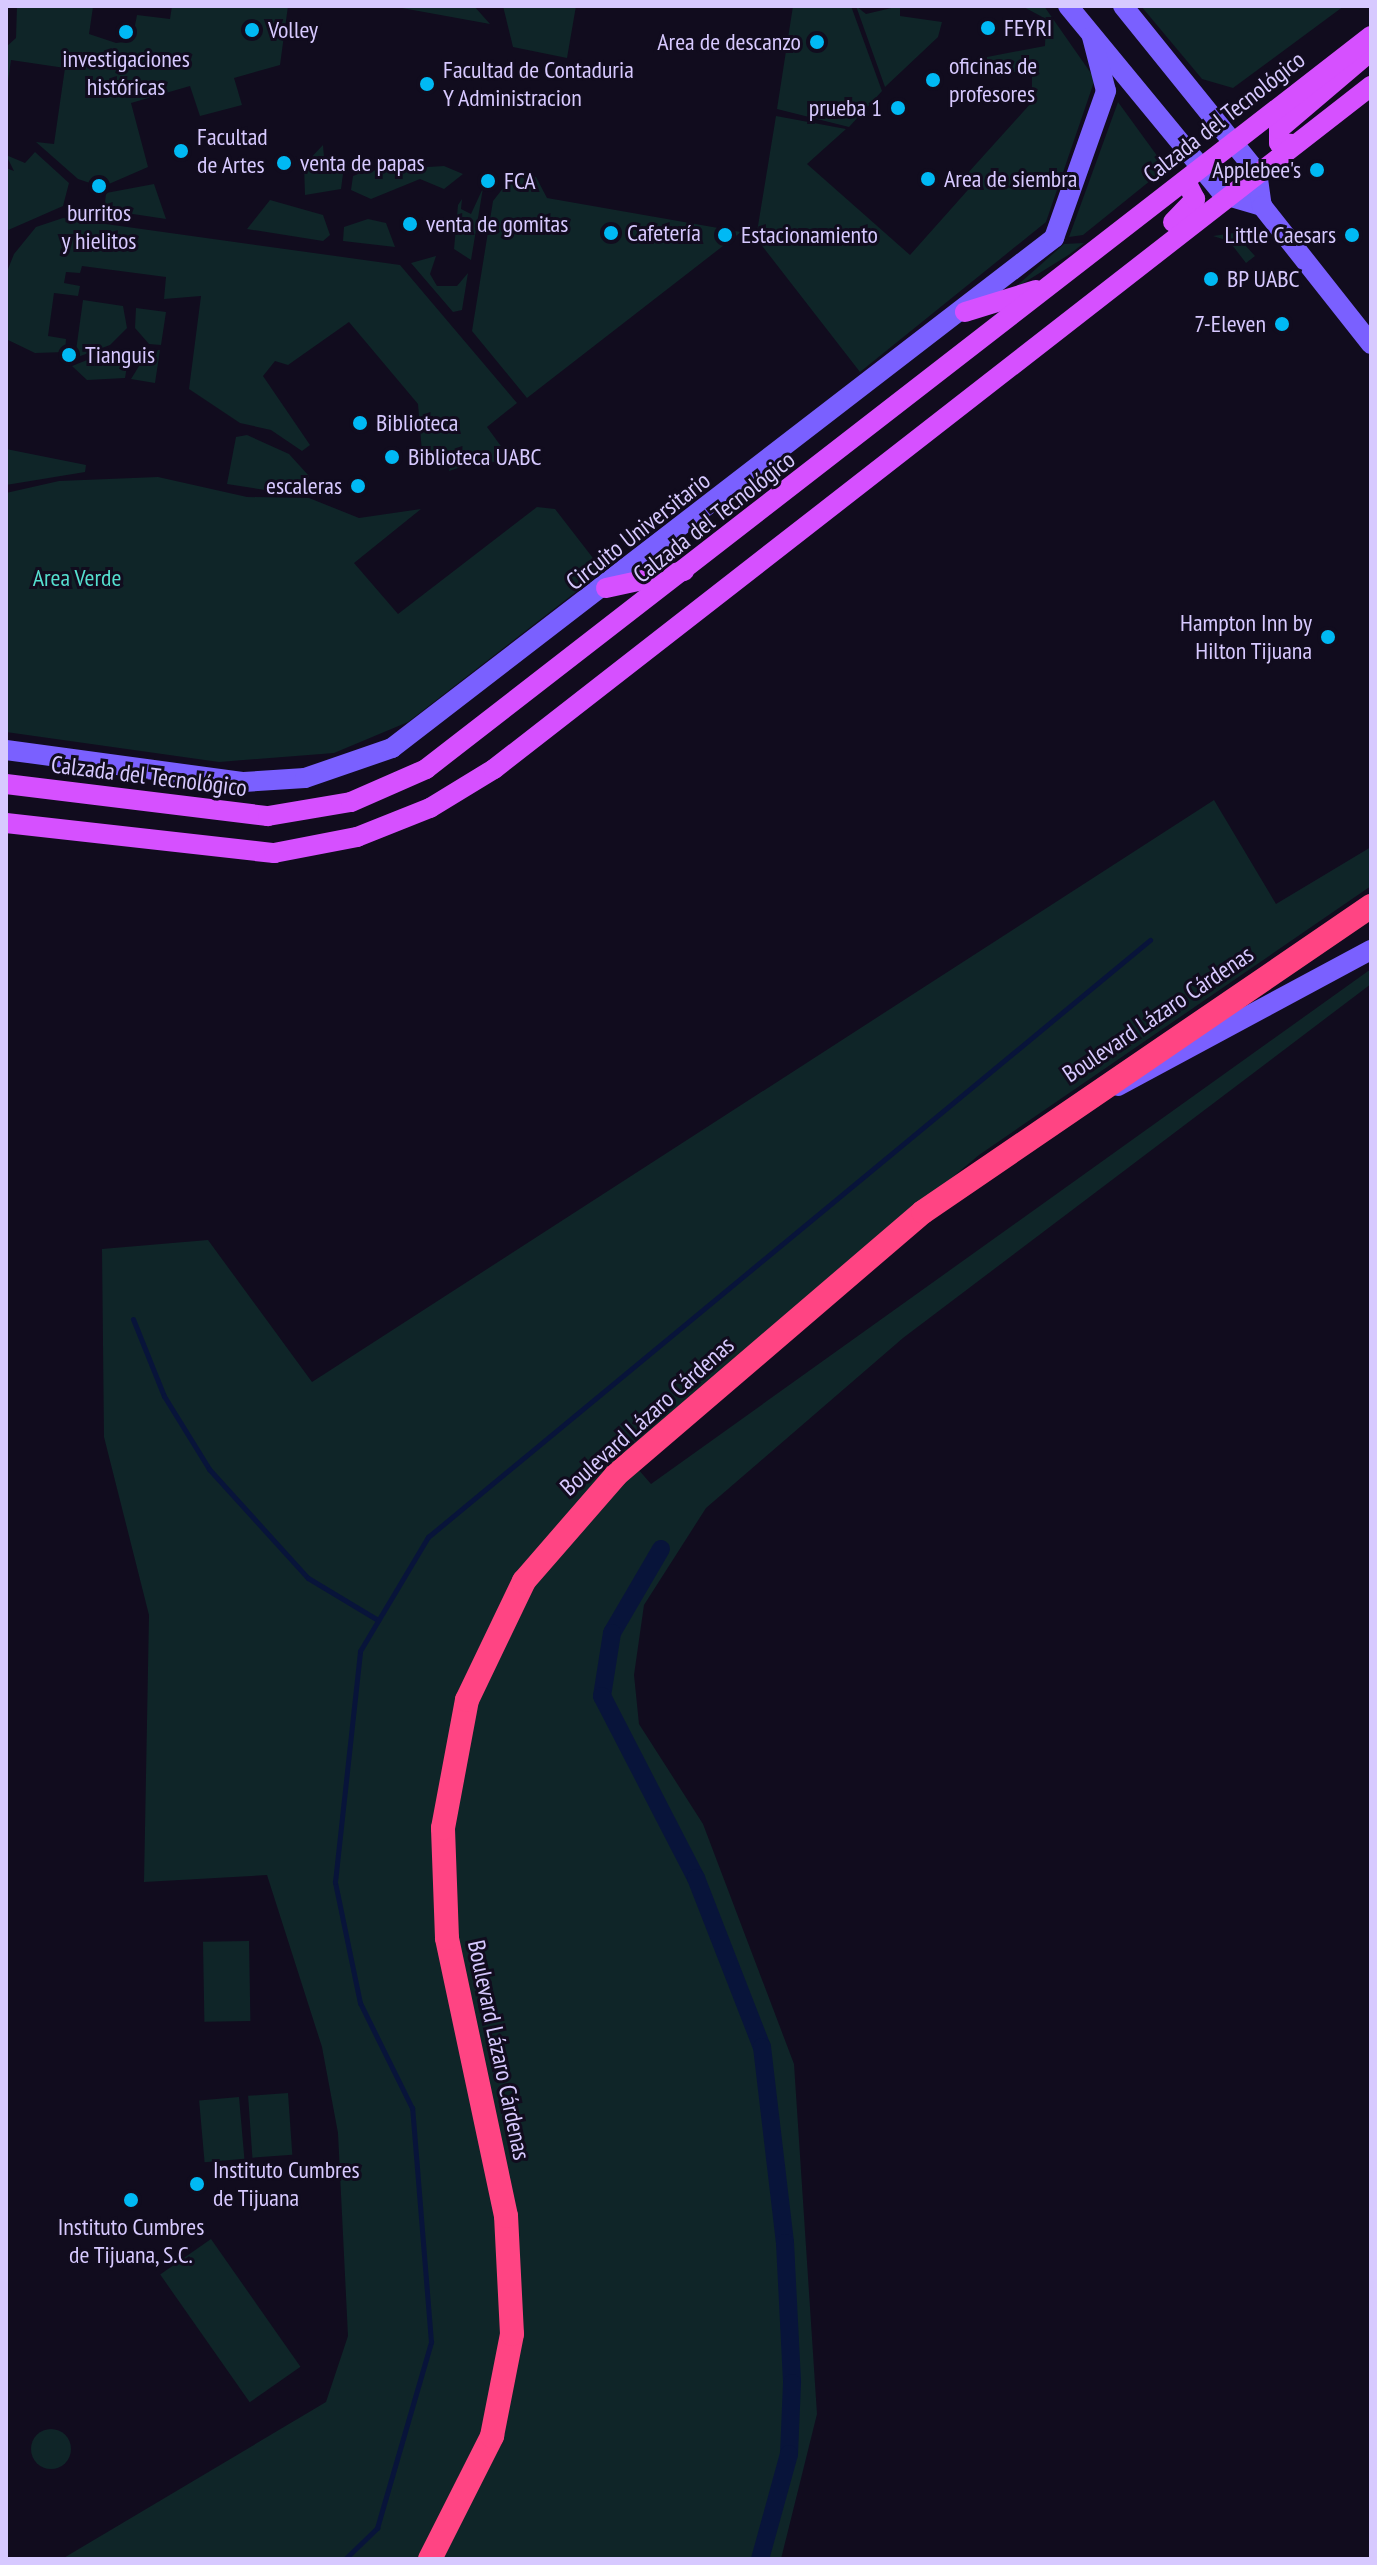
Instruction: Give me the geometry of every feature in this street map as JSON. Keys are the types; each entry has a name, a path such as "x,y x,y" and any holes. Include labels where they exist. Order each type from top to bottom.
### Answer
{"highway":[{"name":"Boulevard Lázaro Cárdenas","path":"430,2559 492,2436 512,2334 506,2216 457,1992 443,1882 450,1763 489,1645 524,1581 616,1475 923,1212 1076,1103 1371,906"}],"main road":[{"name":"Calzada del Tecnológico","path":"6,784 219,815 268,816 351,802 472,740 1371,36"},
{"path":"1293,144 1279,143 1279,129 1371,51"},
{"path":"6,823 274,853 393,825 494,769 1144,261 1224,195 1371,86"},
{"path":"1144,261 1146,247 1195,199 1194,175"},
{"path":"965,312 1048,287"},
{"path":"948,365 970,394"},
{"path":"606,588 688,571"}],"street":[{"path":"1068,6 1194,175 1224,195 1262,206"},
{"path":"1123,6 1257,172 1262,206 1371,344"},
{"name":"Circuito Universitario","path":"6,750 244,782 334,771 432,722 1041,251 1065,217 1106,91 1092,37"},
{"path":"1076,1103 1149,1074 1321,971 1371,950"}],"green space":[{"path":"17,6 93,7 89,34 116,43 132,41 137,15 170,19 172,6 288,6 280,65 234,78 242,105 200,116 190,86 131,103 148,167 102,187 78,179 36,142 54,144 65,68 11,60 6,96 6,47 16,38"},
{"path":"391,6 474,6 490,24"},
{"path":"503,6 576,6 567,58 513,47"},
{"path":"793,6 851,6 882,91 849,127 777,109"},
{"path":"856,6 866,14 900,6 900,16 942,22 938,37 885,87"},
{"path":"1022,6 1044,6 1095,79 1046,222 860,372 756,238 776,116 846,129 807,164 910,255 975,182 967,174 1032,102 1032,75 987,67 987,57 1045,46 1046,19"},
{"path":"1141,6 1344,6 1233,88 1202,79"},
{"path":"1118,102 1166,168 1083,235 1069,237"},
{"path":"323,145 325,169 343,174 341,189 305,195 304,165"},
{"path":"35,152 69,183 63,206 6,231 6,168 14,171 6,155 25,163"},
{"path":"444,166 463,174 444,189 420,179 371,199 351,190 353,176 366,171"},
{"path":"514,174 536,177 547,198 741,232 527,398 472,331 493,201"},
{"path":"154,184 166,219 113,211 105,203 106,193"},
{"path":"483,188 471,260 454,249 458,205 462,199 461,209 471,214"},
{"path":"270,200 323,215 330,235 323,241 247,229"},
{"path":"63,218 400,265 517,403 487,427 506,453 500,463 482,460 449,471 451,463 422,452 418,404 349,322 288,365 275,361 263,376 310,445 302,451 271,430 240,423 189,389 201,296 164,299 166,277 82,266 80,273 66,272 64,283 80,286 78,296 54,293 48,336 66,339 65,352 35,353 6,339 6,274 14,254 36,227"},
{"path":"368,219 386,223 395,247 343,241 344,227"},
{"path":"1234,233 1255,256 1246,263 1229,241 1213,236"},
{"path":"1084,243 1070,254 1011,291 1064,244"},
{"path":"436,256 430,274 437,286 457,286 468,273 462,310 453,312 411,263"},
{"path":"83,300 123,306 127,328 110,345 75,358"},
{"path":"136,308 166,312 161,345 149,344 135,328"},
{"path":"149,350 160,350 155,383 131,379"},
{"path":"110,351 127,366 125,378 87,380 72,366"},
{"path":"247,435 289,454 309,476 305,487 271,491 227,484 236,437"},
{"path":"6,449 86,465 85,472 6,485"},
{"name":"Area Verde","path":"158,477 247,497 309,498 359,518 421,509 354,563 398,614 537,507 555,509 603,571 408,722 334,753 219,762 6,732 6,493 59,481"},
{"path":"1214,800 1276,904 1371,847 1371,886 979,1155 624,1453 651,1484 1371,969 1371,984 903,1338 706,1508 644,1605 634,1675 639,1724 703,1824 794,2064 817,2414 781,2559 62,2559 326,2402 348,2336 338,2133 322,2047 267,1875 144,1882 149,1615 104,1437 102,1249 208,1240 312,1382"},
{"path":"249,1941 250,2021 204,2022 203,1942"},
{"path":"288,2093 292,2155 252,2158 248,2096"},
{"path":"239,2097 244,2159 205,2162 199,2100"},
{"path":"211,2239 300,2367 250,2402 160,2275"},
{"path":"51,2429 65,2435 71,2449 65,2463 51,2469 37,2463 31,2449 37,2435"}],"waterway":[{"path":"345,2559 377,2528 431,2342 412,2108 360,2003 335,1882 360,1651 428,1537 1150,940"},
{"path":"133,1319 164,1396 209,1469 308,1578 378,1620"},
{"path":"661,1549 612,1633 602,1696 696,1878 762,2047 785,2243 792,2383 789,2454 760,2559"}],"place":[{"name":"FEYRI","path":"988,28"},
{"name":"Volley","path":"252,30"},
{"name":"investigaciones históricas","path":"126,32"},
{"name":"Area de descanzo","path":"817,42"},
{"name":"oficinas de profesores","path":"933,80"},
{"name":"Facultad de Contaduria Y Administracion","path":"427,84"},
{"name":"prueba 1","path":"898,108"},
{"name":"Facultad de Artes","path":"181,151"},
{"name":"venta de papas","path":"284,163"},
{"name":"Applebee's","path":"1317,170"},
{"name":"Area de siembra","path":"928,179"},
{"name":"FCA","path":"488,181"},
{"name":"burritos y hielitos","path":"99,186"},
{"name":"venta de gomitas","path":"410,224"},
{"name":"Cafetería","path":"611,233"},
{"name":"Estacionamiento","path":"725,235"},
{"name":"Little Caesars","path":"1352,235"},
{"name":"BP UABC","path":"1211,279"},
{"name":"7-Eleven","path":"1282,324"},
{"name":"Tianguis","path":"69,355"},
{"name":"Biblioteca","path":"360,423"},
{"name":"Biblioteca UABC","path":"392,457"},
{"name":"escaleras","path":"358,486"},
{"name":"Hampton Inn by Hilton Tijuana","path":"1328,637"},
{"name":"Instituto Cumbres de Tijuana","path":"197,2184"},
{"name":"Instituto Cumbres de Tijuana, S.C.","path":"131,2200"}]}
